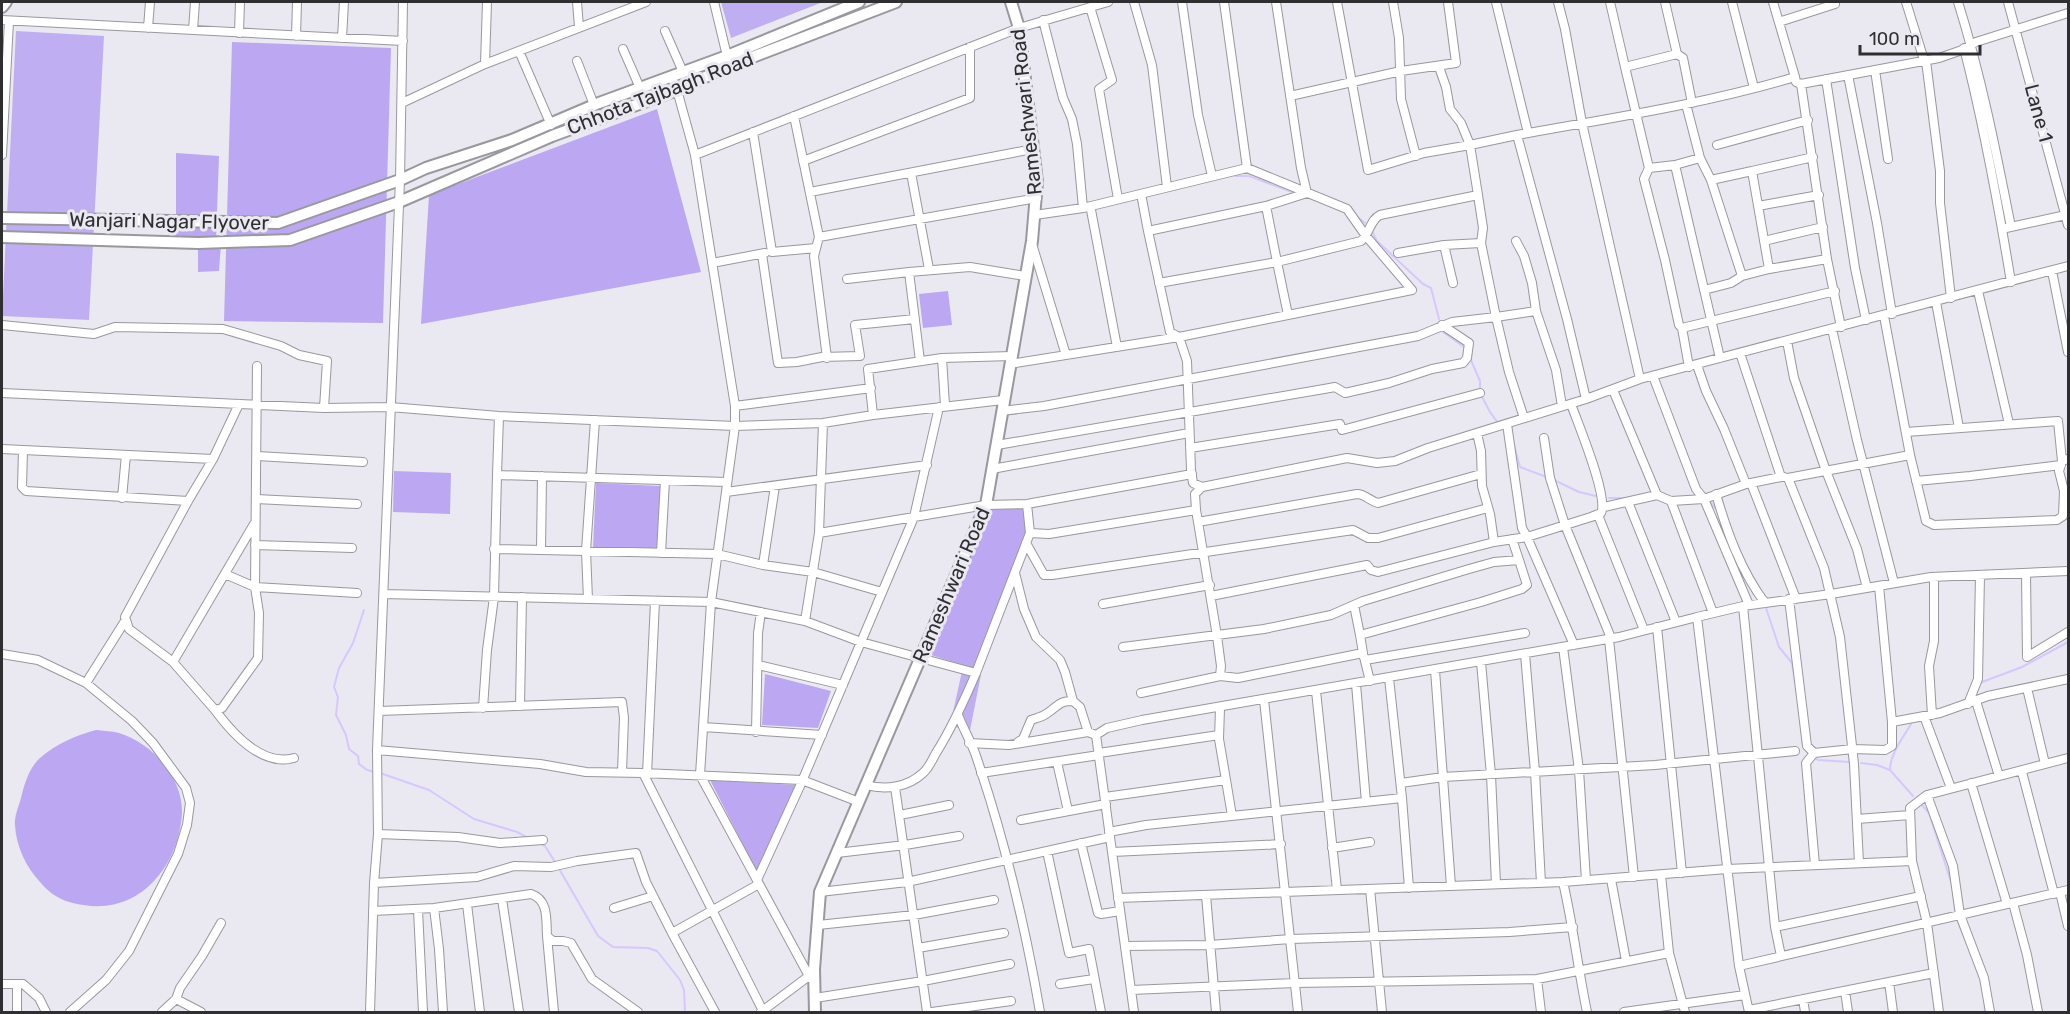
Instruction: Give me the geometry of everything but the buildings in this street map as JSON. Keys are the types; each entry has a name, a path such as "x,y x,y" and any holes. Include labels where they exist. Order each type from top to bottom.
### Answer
{"main road":[{"path":"2,7 6,2"},
{"name":"Wanjari Nagar Flyover","path":"2,218 278,224 400,180 426,168 512,140 594,105 728,56 859,2"},
{"name":"Chhota Tajbagh Road","path":"399,202 552,136 677,90 729,66 896,2"},
{"name":"Rameshwari Road","path":"815,1012 812,978 820,892 986,505 1032,241 1037,198 1019,28 1011,2"},
{"name":"Wanjari Nagar Flyover","path":"2,237 198,243 290,240 399,202"}],"street":[{"path":"147,28 150,2"},
{"path":"193,30 195,2"},
{"path":"239,33 240,2"},
{"path":"296,36 297,2"},
{"path":"342,38 344,2"},
{"path":"370,1012 378,834 377,750 400,180 404,2"},
{"path":"485,64 487,2"},
{"path":"578,2 579,27"},
{"path":"402,103 485,64 646,2"},
{"path":"714,2 728,56"},
{"path":"695,155 1019,28 1108,2"},
{"path":"1134,2 1152,64 1167,187"},
{"path":"1182,2 1198,115 1212,176"},
{"path":"1224,2 1246,168"},
{"path":"1276,2 1301,168 1307,193"},
{"path":"1337,2 1368,170 1416,156 1689,103 1795,77"},
{"path":"1393,2 1399,38 1401,99 1416,156"},
{"path":"1290,96 1401,71 1456,63 1448,2"},
{"path":"1496,2 1528,133"},
{"path":"1558,2 1582,123 1640,380"},
{"path":"1610,2 1649,168 1644,178 1679,325 1682,328 1693,366 1748,483 1793,599 1807,746 1814,753"},
{"path":"1665,2 1677,54 1683,58 1700,158 1711,180 1742,276"},
{"path":"1732,2 1754,88"},
{"path":"1773,2 1796,82 1802,84 1939,58 2068,13"},
{"path":"1779,22 1834,3 1844,2"},
{"path":"1906,2 1925,61 1940,171 1940,203 1951,298"},
{"path":"1958,2 2006,228 2011,282"},
{"name":"Lane 1","path":"2008,2 2068,225"},
{"path":"1090,7 1112,80 1099,89 1118,199"},
{"path":"2,155 5,20 403,41"},
{"path":"1043,20 1063,98 1072,119 1087,209 1117,347"},
{"path":"665,31 682,72"},
{"path":"803,161 970,98 970,48"},
{"path":"623,50 640,88"},
{"path":"519,51 551,125"},
{"path":"1625,67 1677,54"},
{"path":"577,61 594,105"},
{"path":"1439,66 1450,109 1461,123 1470,145 1483,228 1481,243 1509,372 1524,418"},
{"path":"1875,70 1888,159"},
{"path":"1848,75 1877,223 1888,315 1910,455 1926,521 1934,525 2057,520 2062,516 2064,491 2059,471 2064,462 2058,421"},
{"path":"656,601 645,773 762,1012 812,978 700,774 711,602 735,426 735,406 695,155 671,76"},
{"path":"1826,79 1859,293 1866,320"},
{"path":"1802,84 1827,259 1841,327"},
{"path":"794,116 819,237 814,256 827,358"},
{"path":"1717,145 1808,120"},
{"path":"753,132 772,252"},
{"path":"1517,135 1567,319 1586,399"},
{"path":"810,192 1033,149"},
{"path":"1711,180 1814,157"},
{"path":"1649,168 1675,165 1700,158"},
{"path":"1675,165 1720,358"},
{"path":"873,415 868,369 942,358 1011,360 1066,355 1179,337 1412,290 1366,236 1347,209 1246,168 1118,199 1087,209 1035,215"},
{"path":"1752,171 1769,269"},
{"path":"911,173 929,269"},
{"path":"1148,231 1266,206 1307,193"},
{"path":"1159,283 1277,262 1361,241 1374,220 1380,215 1478,195"},
{"path":"1758,206 1819,195"},
{"path":"819,237 1037,198"},
{"path":"1142,199 1170,332 1179,337 1187,360 1193,483 1202,487"},
{"path":"1266,206 1288,315"},
{"path":"2006,228 2066,215"},
{"path":"1764,241 1823,227"},
{"path":"1032,241 1066,355"},
{"path":"1211,596 1367,565 1371,570 1378,572 1494,542 1527,537 1601,513 1604,507 1600,486 1566,405 1536,311 1532,283 1524,256 1516,241"},
{"path":"1398,253 1444,244 1481,243"},
{"path":"1444,244 1453,283"},
{"path":"712,263 772,252 816,248"},
{"path":"762,254 778,363 860,356 855,325 915,319"},
{"path":"1704,290 1769,269 1827,259"},
{"path":"1220,676 1217,636 1196,510 1195,494 1202,487 1347,458 1377,463 1395,461 1428,448 1504,426 1653,376 2068,266"},
{"path":"847,279 929,269 976,267 1025,276"},
{"path":"2052,271 2068,353"},
{"path":"909,272 920,361"},
{"path":"1682,328 1835,291"},
{"path":"1978,291 2009,424"},
{"path":"1936,302 1959,428"},
{"path":"2,393 324,408 390,407 499,416 735,426 823,423 942,407 1044,406 1418,336 1452,322 1536,311"},
{"path":"2,325 94,334 115,327 223,330 281,346 299,355 327,361 324,408"},
{"path":"997,445 1335,387 1345,393 1389,383 1432,369 1463,363 1468,354 1469,343 1442,325"},
{"path":"1832,329 1894,584"},
{"path":"1787,341 1794,378 1826,471 1857,549 1867,588"},
{"path":"1740,353 1785,477 1821,559 1831,594 1839,638 1852,750 1859,863"},
{"path":"672,933 758,882 914,517 942,407 942,358"},
{"path":"215,710 222,708 258,658 259,614 255,587 257,366"},
{"path":"1653,376 1696,489 1709,497 1754,588 1765,603"},
{"path":"735,406 871,388"},
{"path":"1613,390 1657,495"},
{"path":"1190,448 1340,424 1342,430 1480,393"},
{"path":"239,404 213,459 124,617 129,629 173,662 231,731 266,756 285,761 294,758"},
{"path":"483,708 494,597 499,416"},
{"path":"1906,432 2068,419"},
{"path":"588,599 586,551 595,420"},
{"path":"805,621 819,533 823,423"},
{"path":"1504,426 1511,450 1522,528 1574,645"},
{"path":"992,469 1189,433"},
{"path":"1477,433 1481,451 1482,486 1494,542"},
{"path":"1545,438 1550,478 1564,525 1610,639 1634,877"},
{"path":"2,449 213,459"},
{"path":"23,450 22,487 26,491 188,501"},
{"path":"122,498 126,455"},
{"path":"1604,507 1657,495 1671,501 1709,497 1748,483 1910,455"},
{"path":"257,456 363,462"},
{"path":"1916,480 1970,476 2064,462"},
{"path":"726,492 927,465"},
{"path":"819,533 986,505 1027,504 1192,474"},
{"path":"1198,522 1357,494 1362,494 1370,501 1378,503 1481,474"},
{"path":"497,475 727,482"},
{"path":"541,550 542,476"},
{"path":"661,553 665,480"},
{"path":"763,565 776,486"},
{"path":"1709,497 1708,504 1746,605 1780,956"},
{"path":"256,499 357,504"},
{"path":"1671,501 1713,613"},
{"path":"1628,502 1676,622"},
{"path":"866,785 881,789 896,787 924,772 958,715 1030,532 1027,504"},
{"path":"1026,543 1044,575 1052,575 1353,530 1368,538 1378,538 1488,508"},
{"path":"1030,532 1049,534 1196,510"},
{"path":"1598,515 1644,630"},
{"path":"173,662 256,522"},
{"path":"1360,635 1522,589 1527,585 1512,539"},
{"path":"244,542 255,546 352,548"},
{"path":"494,549 717,554 763,565 813,572 882,592"},
{"path":"1123,647 1264,629 1331,615 1354,605 1468,569 1494,562 1519,560"},
{"path":"969,743 1009,745 1092,734 1142,720 1610,639 1746,605 1934,577 2068,571"},
{"path":"1014,573 1024,609 1036,637 1060,660 1073,701 1080,707 1099,754 1134,1012"},
{"path":"2026,573 2026,657 2068,632"},
{"path":"225,574 255,587 357,593"},
{"path":"1980,575 1978,679 1972,703 1999,776"},
{"path":"1934,577 1934,641 1929,666 1928,715 1951,788"},
{"path":"1103,604 1209,585"},
{"path":"1815,865 1806,763 1814,753 1885,750 1892,746 1892,722 1879,586"},
{"path":"384,594 711,602 805,621 861,642 976,673"},
{"path":"520,706 522,597"},
{"path":"1354,605 1370,681"},
{"path":"756,732 761,612"},
{"path":"1697,616 1739,966 1749,1011 1934,973"},
{"path":"86,683 125,621"},
{"path":"1657,627 1682,873"},
{"path":"1141,693 1220,676 1238,678 1364,656 1525,633"},
{"path":"1563,647 1579,770 1586,880"},
{"path":"2,654 38,660 86,683 132,721 153,743 186,788 190,803 187,825 178,854 129,951 106,980 70,1012"},
{"path":"1525,654 1541,883"},
{"path":"1480,662 1491,775 1496,884"},
{"path":"758,665 843,686"},
{"path":"1436,670 1451,886"},
{"path":"1389,678 1401,783 1409,888"},
{"path":"1892,722 1928,715 1972,703 1988,696 2068,679"},
{"path":"1356,684 1366,802"},
{"path":"2027,687 2045,764"},
{"path":"1316,691 1337,890"},
{"path":"1264,700 1292,939 1298,1012"},
{"path":"1014,744 1023,739 1031,720 1048,713 1058,703 1073,701"},
{"path":"379,711 622,702 624,718 622,772"},
{"path":"1220,708 1219,735 1232,816"},
{"path":"958,715 969,743 974,749 1007,860 1031,962 1040,1012"},
{"path":"703,727 822,735"},
{"path":"981,772 1219,735"},
{"path":"377,750 540,764 586,772 700,774 802,780 859,802"},
{"path":"1401,783 1443,777 1671,764 1795,751"},
{"path":"1939,1012 1927,923 1912,861 1910,808 1927,795 2022,772 2068,758"},
{"path":"1057,762 1068,811"},
{"path":"2022,772 2061,892 2068,926"},
{"path":"1021,820 1068,811 1105,800 1226,780"},
{"path":"1971,783 2027,955 2038,1012"},
{"path":"896,787 927,1012"},
{"path":"1927,795 1953,866 1960,915 1984,978 1990,1012"},
{"path":"820,892 909,881 1081,843 1146,825 1402,798"},
{"path":"900,815 949,805"},
{"path":"1857,819 1910,815"},
{"path":"378,834 458,837 500,843 536,840"},
{"path":"837,853 959,836"},
{"path":"1332,848 1371,842"},
{"path":"1081,843 1098,913 1120,911"},
{"path":"1112,852 1281,844"},
{"path":"1047,851 1069,953 1089,949 1101,1012"},
{"path":"374,883 477,877 522,865 557,866 636,853 652,896 715,1012"},
{"path":"1118,898 1563,882 1727,869 1912,861"},
{"path":"1661,875 1669,953 1685,1012"},
{"path":"1611,879 1626,961"},
{"path":"1563,882 1587,1012"},
{"path":"1370,889 1382,1012"},
{"path":"1739,966 2061,892"},
{"path":"373,911 434,908 531,894 539,896 544,903 554,1012"},
{"path":"1206,895 1216,1012"},
{"path":"614,908 652,896"},
{"path":"1776,927 1921,896"},
{"path":"502,899 519,1012"},
{"path":"818,926 914,915 994,900"},
{"path":"467,904 480,1012"},
{"path":"434,908 443,1012"},
{"path":"418,909 423,1012"},
{"path":"162,1012 176,999 180,988 221,923"},
{"path":"1125,946 1209,945 1292,939 1509,932 1573,927"},
{"path":"918,948 1004,933"},
{"path":"547,936 553,941 563,940 571,943 592,979 638,1012"},
{"path":"1131,990 1296,983 1537,979 1669,953"},
{"path":"815,998 923,981 1010,964"},
{"path":"1060,984 1094,979"},
{"path":"1537,979 1541,1012"},
{"path":"1889,982 1893,1012"},
{"path":"2,984 23,984 39,998 46,1012"},
{"path":"17,984 17,1012"},
{"path":"1845,991 1848,1012"},
{"path":"1624,1012 1745,995"},
{"path":"176,999 201,1012"},
{"path":"1803,999 1805,1012"},
{"path":"932,1012 1011,1001"}],"shaded area":[{"path":"721,2 823,2 731,38"},
{"path":"16,31 104,36 89,320 2,316"},
{"path":"232,42 391,48 383,323 224,321"},
{"path":"657,109 701,272 421,324 429,195"},
{"path":"176,153 219,156 216,242 221,244 219,271 198,272 198,240 176,238"},
{"path":"948,291 952,325 923,328 919,294"},
{"path":"394,471 451,473 450,514 393,512"},
{"path":"596,483 661,486 657,548 593,548"},
{"path":"988,508 1025,508 1027,533 975,669 928,654"},
{"path":"962,671 981,675 970,730 950,726"},
{"path":"765,674 831,691 818,728 762,725"},
{"path":"96,730 116,732 131,738 154,753 163,763 177,787 182,813 174,849 155,880 142,892 127,900 110,905 91,906 63,900 51,893 40,882 30,870 23,856 17,841 15,821 26,780 36,762 60,744"},
{"path":"710,780 796,785 758,874"}],"waterway":[{"path":"1235,176 1249,176 1292,192"},
{"path":"1309,198 1331,206"},
{"path":"1356,216 1368,225"},
{"path":"1371,229 1377,241 1423,284 1431,288 1439,319"},
{"path":"1443,332 1466,350"},
{"path":"1470,358 1480,381 1480,393 1498,423"},
{"path":"1513,442 1520,467 1549,478"},
{"path":"1554,480 1579,492 1596,496"},
{"path":"1609,498 1626,498"},
{"path":"1710,502 1717,510"},
{"path":"1747,581 1753,592"},
{"path":"1766,608 1779,647 1792,663 1797,694"},
{"path":"364,610 353,643 339,668 334,687 338,697 336,715 346,735 349,749 358,756 359,764 375,772"},
{"path":"1982,682 2022,667 2068,642"},
{"path":"1799,708 1803,746 1809,754"},
{"path":"1911,724 1895,752 1890,770 1913,796"},
{"path":"1814,757 1818,760 1849,762"},
{"path":"1861,763 1877,765 1890,770"},
{"path":"380,773 429,790 474,819 517,832 530,839"},
{"path":"1920,803 1929,813 1952,885"},
{"path":"541,844 545,846 555,862"},
{"path":"558,867 598,936 613,947 648,948 657,951 680,980 684,990 685,1012"},
{"path":"1953,890 1955,911"},
{"path":"1958,922 1967,944"},
{"path":"1984,997 1985,1012"}]}
